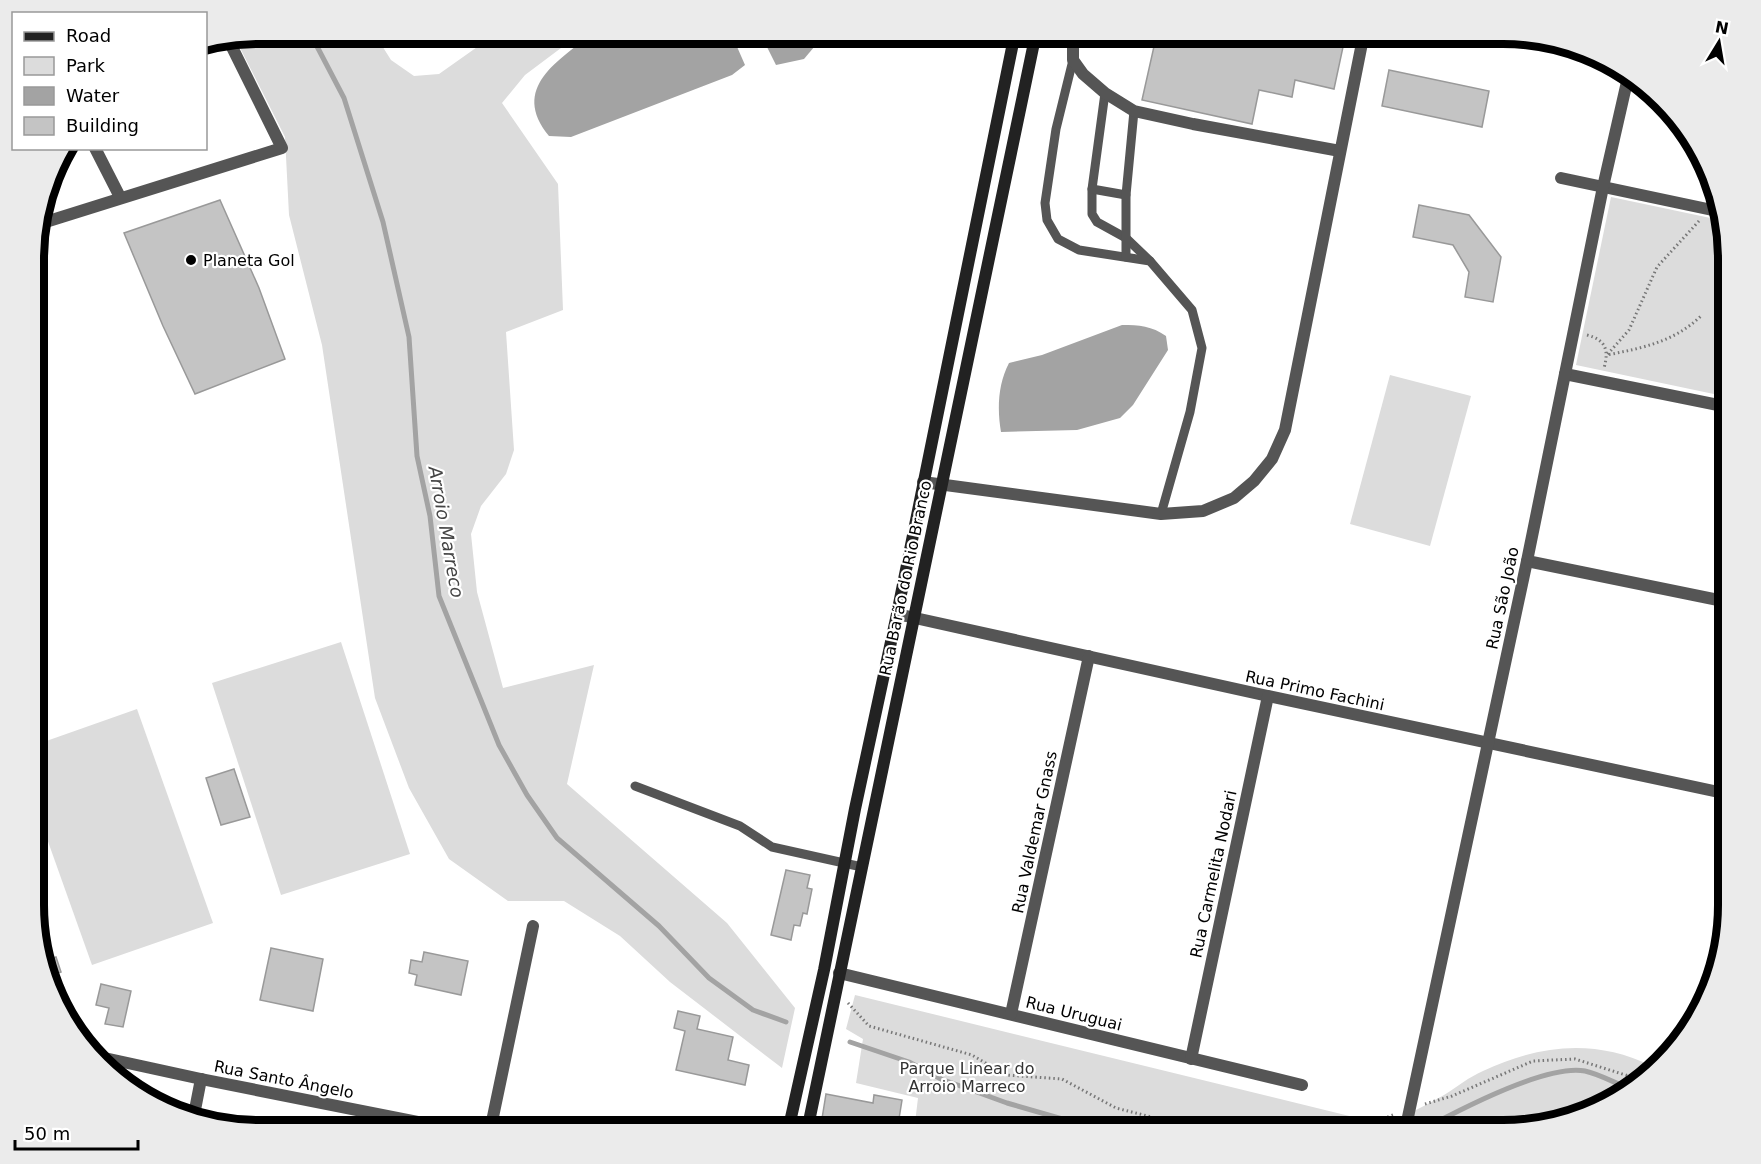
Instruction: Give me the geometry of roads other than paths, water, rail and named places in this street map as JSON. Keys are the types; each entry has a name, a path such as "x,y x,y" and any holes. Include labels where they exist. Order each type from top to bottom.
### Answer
{"main road":[{"name":"Rua Barão do Rio Branco","path":"791,1120 897,614 1012,44"},
{"name":"Rua Barão do Rio Branco","path":"809,1120 1034,44"},
{"path":"1009,59 1030,62"},
{"path":"799,1085 816,1088"}],"street":[{"path":"1073,44 1073,60 1083,74 1105,93 1134,111 1340,151"},
{"path":"923,482 1161,514 1203,511 1234,498 1254,481 1272,459 1285,430 1362,44"},
{"path":"47,221 282,148 231,45"},
{"name":"Rua São João","path":"1408,1120 1627,83"},
{"path":"96,150 120,197"},
{"path":"1561,178 1711,209"},
{"path":"1565,374 1718,405"},
{"path":"1527,561 1718,600"},
{"name":"Rua Primo Fachini","path":"897,614 1487,744 1718,792"},
{"name":"Rua Valdemar Gnass","path":"1011,1014 1089,656"},
{"name":"Rua Carmelita Nodari","path":"1191,1059 1268,696"},
{"path":"492,1120 533,926"},
{"name":"Rua Uruguai","path":"839,973 1302,1085"},
{"name":"Rua Santo Ângelo","path":"109,1059 408,1120"},
{"path":"195,1110 201,1079"}],"lane":[{"path":"1073,60 1056,129 1045,203 1047,219 1058,239 1079,250 1150,261"},
{"path":"1105,93 1092,189 1092,214 1096,222 1126,238 1150,261 1192,310 1202,348 1190,412 1161,514"},
{"path":"1126,257 1126,195 1134,111"},
{"path":"1092,189 1126,195"},
{"path":"635,786 740,826 772,847 862,867"}],"water":[{"path":"579,44 736,44 745,65 732,75 571,137 549,136 538,119 534,104 543,77"},
{"path":"766,44 817,44 804,59 776,65"},
{"path":"1122,325 1156,330 1166,336 1168,350 1133,405 1120,418 1077,430 1001,432 999,397 1009,363 1042,355"}],"waterway":[{"name":"Arroio Marreco","path":"316,44 344,98 383,222 409,337 417,456 430,516 439,596 499,745 527,795 557,838 659,926 709,978 753,1010 786,1022"},
{"name":"Arroio Marreco","path":"850,1042 909,1062 941,1079 1007,1103 1066,1120"},
{"name":"Arroio Marreco","path":"1441,1120 1508,1088 1550,1074 1585,1071 1621,1085"}],"place":[{"name":"Planeta Gol","path":"191,260"}],"park label":[{"name":"Parque Linear do Arroio Marreco","path":"967,1077"}]}
